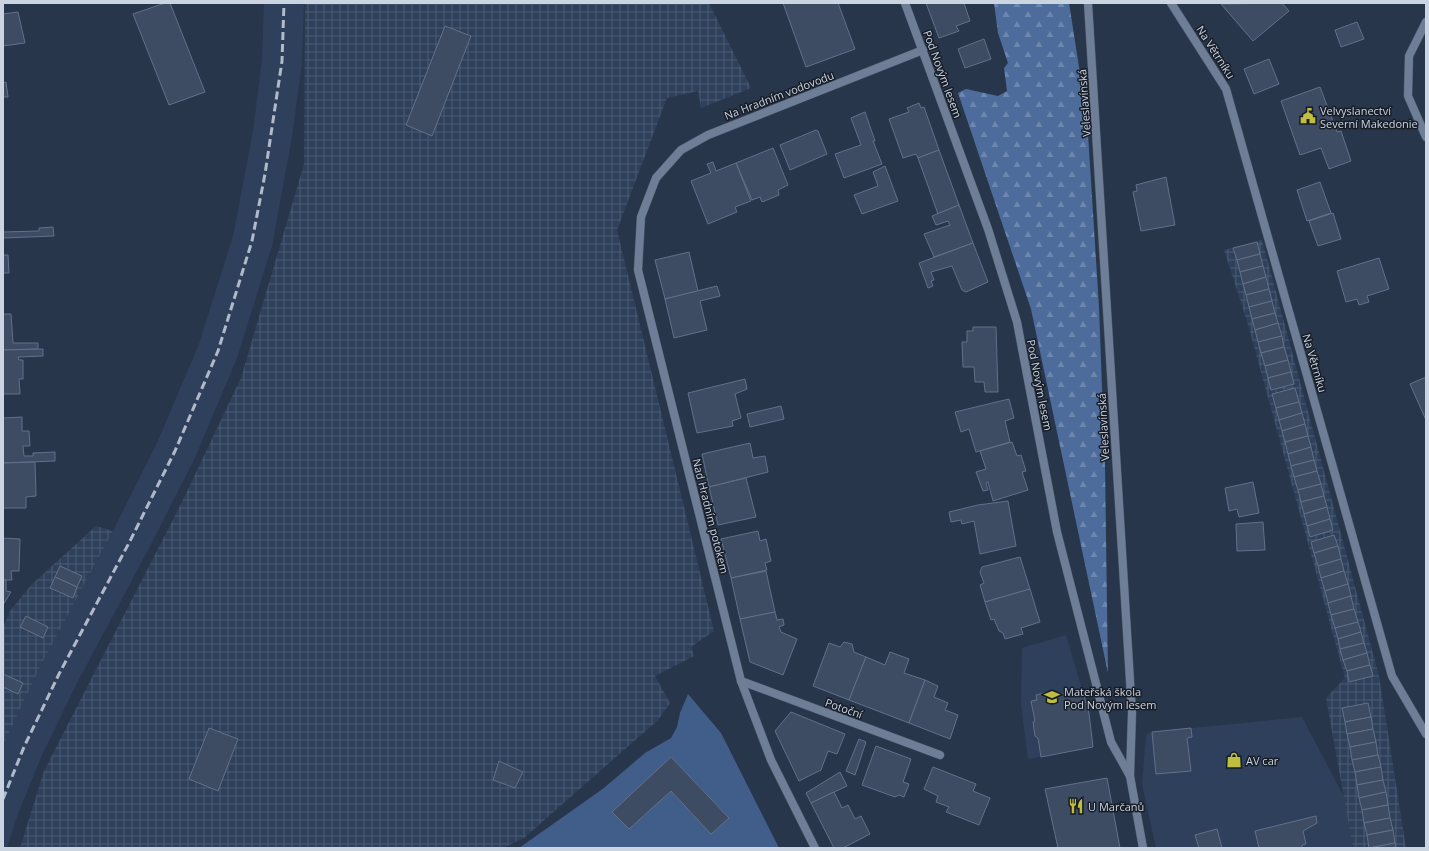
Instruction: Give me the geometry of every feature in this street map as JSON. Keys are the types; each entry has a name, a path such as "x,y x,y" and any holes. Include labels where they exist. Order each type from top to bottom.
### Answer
{"street":[{"name":"Pod Novým lesem","path":"905,3 988,228 1017,322 1057,532 1111,742 1130,776"},
{"name":"Veleslavínská","path":"1088,3 1132,713 1130,776 1143,848"},
{"name":"Na Větrníku","path":"1171,3 1226,89 1392,676 1426,734"},
{"path":"1426,22 1409,56 1408,96 1426,137"},
{"name":"Na Hradním vodovodu","path":"656,178 681,150 708,135 923,50"},
{"name":"Nad Hradním potokem","path":"656,178 641,217 638,270 741,681 771,760 815,848"},
{"name":"Potoční","path":"741,681 940,755"}],"shaded area":[{"path":"264,3 304,3 302,63 292,137 272,246 237,358 194,460 77,683 42,755 16,819 7,848 3,848 3,745 41,665 113,531 157,443 199,344 233,236 253,131 262,60"},
{"path":"305,3 709,3 751,88 701,108 698,91 667,98 617,230 714,631 691,647 694,656 655,676 670,703 658,720 524,838 503,848 20,848 44,771 181,504 241,378 304,164"},
{"path":"1262,240 1379,676 1406,848 1353,848 1326,698 1345,678 1247,321 1224,250"},
{"path":"96,526 113,531 41,665 3,745 3,627 10,611 31,585"},
{"name":"Mateřská škola Pod Novým lesem","path":"1066,635 1089,713 1093,747 1028,759 1021,704 1022,648"},
{"path":"688,694 721,733 779,848 519,848 604,788 645,753 671,738 677,727 680,713","holes":["671,757 729,818 711,834 671,791 629,829 613,812"]},
{"name":"AV car","path":"1302,717 1345,799 1353,848 1156,848 1142,784 1146,735 1152,732"}],"green space":[{"path":"994,3 1069,3 1087,118 1099,307 1105,467 1108,673 1031,309 958,93 966,89 998,96 1007,91 1004,68 1008,63 998,33"}],"building":[{"path":"165,3 170,3 205,92 169,105 133,14"},
{"path":"783,3 838,3 855,49 806,67"},
{"path":"926,3 964,3 970,21 956,26 959,31 939,38"},
{"path":"1282,3 1289,11 1253,41 1221,4"},
{"path":"18,12 25,43 3,46 3,14"},
{"path":"1357,22 1364,39 1341,47 1335,30"},
{"path":"445,26 471,36 432,136 406,125"},
{"path":"984,39 991,59 965,68 958,49"},
{"path":"1269,59 1279,84 1254,94 1244,69"},
{"path":"6,82 8,97 3,97 3,83"},
{"name":"Velvyslanectví Severní Makedonie","path":"1320,87 1337,132 1341,131 1351,161 1329,169 1321,148 1300,155 1281,101"},
{"path":"919,103 921,108 924,107 939,150 918,158 916,154 903,158 889,119 909,112 907,108"},
{"path":"865,112 875,141 873,141 882,164 844,178 835,154 861,145 851,118"},
{"path":"816,130 818,131 827,154 790,170 780,145"},
{"path":"773,148 788,185 778,190 779,195 762,202 760,197 752,200 736,163"},
{"path":"939,150 959,205 938,214 918,158"},
{"path":"713,162 716,171 736,163 751,201 735,207 737,212 708,224 691,181 711,173 707,164"},
{"path":"885,166 898,201 862,214 854,195 878,186 873,172"},
{"path":"1166,177 1175,225 1141,231 1133,192 1137,191 1136,185"},
{"path":"1320,182 1331,213 1307,221 1297,190"},
{"path":"959,205 973,243 934,257 924,234 950,225 948,221 936,225 932,216"},
{"path":"1333,213 1341,239 1318,246 1309,221"},
{"path":"53,227 54,236 3,238 3,232 39,231 39,228"},
{"path":"1257,242 1260,254 1237,260 1233,248"},
{"path":"973,243 988,282 966,292 962,290 952,266 931,272 934,280 931,281 933,286 928,288 919,263"},
{"path":"689,252 698,291 665,299 655,260"},
{"path":"1260,254 1263,266 1240,272 1237,260"},
{"path":"3,255 8,255 9,273 3,273"},
{"path":"1379,258 1389,289 1367,296 1369,302 1359,305 1357,299 1346,302 1337,271"},
{"path":"1263,266 1266,277 1243,284 1240,272"},
{"path":"1266,277 1269,289 1246,295 1243,284"},
{"path":"717,286 720,296 700,301 707,330 674,338 665,299"},
{"path":"1269,289 1272,301 1249,307 1246,295"},
{"path":"1272,301 1275,313 1252,319 1249,307"},
{"path":"1275,313 1278,323 1255,330 1252,319"},
{"path":"3,314 11,314 13,343 38,343 38,349 3,350"},
{"path":"1278,323 1282,336 1258,342 1255,330"},
{"path":"973,327 996,327 998,392 985,392 984,382 975,382 974,367 963,367 962,342 967,342 967,331 973,331"},
{"path":"1282,336 1284,347 1261,353 1258,342"},
{"path":"1284,347 1288,360 1265,366 1261,353"},
{"path":"43,349 43,356 18,357 19,360 23,360 23,379 19,379 20,394 3,394 3,350"},
{"path":"1288,360 1291,372 1268,378 1265,366"},
{"path":"1291,372 1294,384 1271,390 1268,378"},
{"path":"1426,377 1426,420 1410,384"},
{"path":"745,379 747,389 735,394 741,418 732,421 733,426 697,433 688,393"},
{"path":"1295,388 1299,402 1276,408 1272,394"},
{"path":"1009,399 1014,418 1005,421 1010,442 976,452 969,429 961,432 955,412"},
{"path":"1299,402 1302,413 1279,420 1276,408"},
{"path":"781,406 784,419 750,427 747,414"},
{"path":"1302,413 1305,424 1282,431 1279,420"},
{"path":"22,417 22,431 29,431 30,446 23,446 24,456 33,456 33,453 55,452 55,461 3,463 3,418"},
{"path":"1305,424 1308,436 1285,442 1282,431"},
{"path":"1308,436 1311,447 1288,454 1285,442"},
{"path":"1012,442 1017,456 1021,455 1026,471 1022,472 1028,490 993,501 988,482 986,483 988,490 983,491 976,472 986,469 980,451"},
{"path":"750,443 753,458 765,456 768,472 709,487 702,454"},
{"path":"1311,447 1314,460 1291,466 1288,454"},
{"path":"1314,460 1317,471 1294,477 1291,466"},
{"path":"35,462 36,496 26,497 26,508 3,508 3,463"},
{"path":"1317,471 1321,484 1298,490 1294,477"},
{"path":"746,478 756,517 718,525 709,487"},
{"path":"1253,482 1259,513 1239,517 1237,509 1229,511 1225,488"},
{"path":"1321,484 1324,496 1301,502 1298,490"},
{"path":"1324,496 1327,507 1304,514 1301,502"},
{"path":"1008,501 1016,546 980,554 974,521 962,524 961,520 951,522 949,512 978,505"},
{"path":"1327,507 1330,519 1307,526 1304,514"},
{"path":"1330,519 1333,530 1310,537 1307,526"},
{"path":"1263,522 1265,550 1237,551 1236,524"},
{"path":"758,531 760,541 766,539 771,561 765,563 767,570 731,578 721,539"},
{"path":"1334,535 1338,546 1314,553 1311,542"},
{"path":"3,538 20,539 19,571 11,571 12,580 3,580"},
{"path":"1338,546 1341,559 1318,566 1314,553"},
{"path":"1020,557 1030,589 985,602 980,585 984,583 980,572 982,567"},
{"path":"1341,559 1344,571 1321,578 1318,566"},
{"path":"60,566 82,576 77,587 55,577"},
{"path":"766,571 775,612 740,619 731,578"},
{"path":"1344,571 1348,584 1325,591 1321,578"},
{"path":"55,577 77,587 73,598 50,588"},
{"path":"3,580 6,580 6,591 11,592 3,605"},
{"path":"1348,584 1351,596 1328,603 1325,591"},
{"path":"1030,589 1040,622 1021,628 1023,634 1005,639 1003,633 999,631 994,619 991,620 985,602"},
{"path":"1351,596 1354,609 1331,615 1328,603"},
{"path":"1354,609 1358,622 1335,628 1331,615"},
{"path":"775,612 777,620 783,619 784,625 779,627 781,632 797,639 783,675 750,662 740,619"},
{"path":"26,616 48,627 43,638 20,627"},
{"path":"1358,622 1361,632 1338,639 1335,628"},
{"path":"1361,632 1364,643 1340,649 1338,639"},
{"path":"844,642 852,644 854,652 866,657 849,700 813,686 829,643 840,647"},
{"path":"1364,643 1367,653 1343,660 1340,649"},
{"path":"890,652 909,659 904,673 925,680 909,723 849,700 866,657 885,665"},
{"path":"1367,653 1370,665 1347,671 1343,660"},
{"path":"1370,665 1373,676 1349,682 1347,671"},
{"path":"3,674 23,683 18,694 3,687"},
{"path":"925,680 938,686 934,697 948,703 945,710 958,715 950,739 909,723"},
{"path":"1082,689 1089,713 1093,747 1041,757 1038,738 1035,736 1033,722 1035,721 1031,701 1037,700 1036,695 1052,691 1053,696"},
{"path":"1368,703 1371,717 1345,722 1342,708"},
{"path":"791,712 845,734 837,754 828,751 821,770 799,781 775,731"},
{"path":"1371,717 1373,729 1347,734 1345,722"},
{"path":"209,728 238,739 218,791 189,779"},
{"path":"1191,728 1192,737 1187,738 1191,771 1156,774 1152,732"},
{"path":"1373,729 1376,742 1350,747 1347,734"},
{"path":"859,739 866,742 855,775 846,771"},
{"path":"1376,742 1378,755 1352,760 1350,747"},
{"path":"876,746 911,759 903,782 909,784 904,797 899,795 895,797 862,785"},
{"path":"1378,755 1381,767 1355,772 1352,760"},
{"path":"671,757 729,818 711,834 671,791 629,829 612,812"},
{"path":"499,761 523,772 515,788 493,780"},
{"path":"933,767 976,784 973,791 990,798 979,825 946,812 949,807 936,802 938,796 924,789"},
{"path":"1381,767 1383,780 1357,785 1355,772"},
{"path":"840,772 847,786 811,803 806,793"},
{"path":"1107,778 1120,848 1058,848 1045,789"},
{"path":"1383,780 1386,792 1359,798 1357,785"},
{"path":"834,792 842,808 848,805 855,819 861,816 870,834 843,848 834,848 811,803"},
{"path":"1386,792 1388,805 1362,810 1359,798"},
{"path":"1388,805 1390,818 1364,823 1362,810"},
{"path":"1316,816 1317,823 1303,831 1306,844 1302,845 1302,848 1259,848 1255,831"},
{"path":"1390,818 1393,830 1367,835 1364,823"},
{"path":"1217,829 1222,848 1199,848 1195,835"},
{"path":"1393,830 1395,843 1369,848 1367,835"},
{"path":"1395,843 1396,848 1369,848"}],"railway":[{"path":"3,799 24,747 59,674 130,541 175,451 218,351 252,241 265,174 282,61 284,3"}],"place":[{"name":"Velvyslanectví Severní Makedonie","path":"1308,116"},
{"name":"Mateřská škola Pod Novým lesem","path":"1052,697"},
{"name":"AV car","path":"1234,760"},
{"name":"U Marčanů","path":"1076,806"}]}
